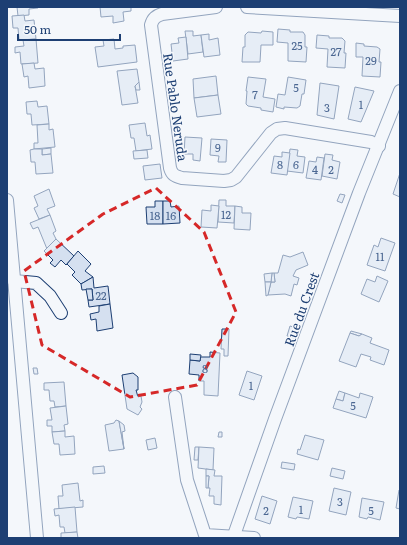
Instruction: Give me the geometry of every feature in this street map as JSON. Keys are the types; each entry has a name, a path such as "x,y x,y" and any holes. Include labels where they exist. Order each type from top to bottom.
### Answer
{"street":[{"name":"Rue Pablo Neruda","path":"216,7 162,14 156,17 151,25 170,168 175,176 182,178 224,181 231,180 236,177 271,133 277,129 285,128 371,142 379,146"},
{"path":"246,7 400,16"},
{"name":"Rue du Crest","path":"233,537 359,193 398,104 400,91"},
{"path":"7,200 37,538"},
{"path":"14,281 36,283 50,296 60,313"},
{"path":"175,397 187,480 205,535 254,538"}],"highlighted area":[{"path":"156,188 204,232 236,312 197,385 130,397 42,345 24,271 103,214"}],"building":[{"path":"17,7 38,8 29,9 29,15 18,16"},
{"path":"100,7 131,7 131,11 123,12 124,21 113,23 113,16 101,17"},
{"path":"24,15 25,21 34,20 36,39 19,40 18,28 13,28 12,16"},
{"path":"278,29 290,30 290,32 303,32 305,35 305,47 307,47 306,62 288,61 288,43 277,42"},
{"path":"185,31 193,31 193,36 201,35 203,52 188,54"},
{"path":"262,31 273,32 273,45 261,45 260,62 242,62 243,47 245,47 245,35 248,32 261,33"},
{"path":"209,34 209,40 218,38 220,55 204,57 201,35"},
{"path":"317,35 329,36 329,38 342,38 345,41 345,68 327,67 328,49 316,48"},
{"path":"186,37 188,59 173,61 171,44 179,43 178,38"},
{"path":"36,39 38,63 21,64 20,52 15,53 15,47 24,46 23,40"},
{"path":"114,39 115,49 123,48 123,46 135,45 137,62 98,67 95,47 104,46 103,40"},
{"path":"356,43 364,44 364,46 377,47 380,49 380,77 362,76 363,57 356,57"},
{"path":"34,63 35,69 44,68 45,86 29,88 28,76 24,77 22,64"},
{"path":"137,69 139,82 135,86 138,103 122,105 117,71"},
{"path":"216,76 218,95 194,98 193,79"},
{"path":"248,77 266,79 263,97 275,99 273,112 261,110 261,108 248,106 246,104"},
{"path":"288,77 306,80 300,106 297,108 284,107 284,109 276,107 278,94 285,95"},
{"path":"139,82 140,90 136,90 135,86"},
{"path":"320,83 339,86 334,119 317,115"},
{"path":"355,87 374,91 361,122 348,119"},
{"path":"218,95 221,114 197,117 194,98"},
{"path":"37,101 38,107 47,106 49,124 32,125 31,114 27,114 26,102"},
{"path":"145,123 147,136 150,135 152,149 136,151 134,138 131,138 129,125"},
{"path":"49,124 49,130 53,129 55,147 34,149 34,143 38,143 37,125"},
{"path":"185,137 202,138 200,161 193,160 193,154 184,154"},
{"path":"211,139 227,140 226,162 218,162 219,156 210,155"},
{"path":"51,148 51,154 42,155 42,149"},
{"path":"42,149 42,155 51,154 53,173 36,174 35,162 31,162 30,150"},
{"path":"290,149 298,150 297,156 305,157 303,173 287,171"},
{"path":"147,150 148,158 134,159 133,151"},
{"path":"282,152 290,153 287,175 271,173 274,156 282,157"},
{"path":"325,154 333,155 332,160 340,162 337,179 322,176"},
{"path":"317,157 324,158 321,180 306,178 309,161 316,162"},
{"path":"160,164 162,178 145,180 143,166"},
{"path":"400,173 400,197 393,194"},
{"path":"49,189 55,206 47,209 50,215 39,219 34,208 38,206 34,196"},
{"path":"340,194 345,195 342,203 337,201"},
{"path":"219,200 226,200 226,206 235,206 234,223 218,222"},
{"path":"155,201 163,201 163,224 147,224 146,207 155,207"},
{"path":"163,201 170,201 171,207 179,206 180,223 163,224"},
{"path":"211,205 219,206 217,228 201,227 202,210 211,211"},
{"path":"235,206 242,207 242,213 251,213 250,230 234,229"},
{"path":"50,215 56,231 53,233 56,239 47,249 38,227 33,229 30,223"},
{"path":"381,238 395,243 385,271 367,265 374,245 378,247"},
{"path":"56,239 74,256 66,265 61,260 55,267 50,263 53,260 44,251"},
{"path":"78,251 91,264 85,271 93,277 81,284 72,275 75,272 67,264"},
{"path":"303,252 308,265 296,270 293,276 299,278 297,285 294,284 291,296 285,294 268,295 271,282 275,282 274,273 278,273 283,255 290,257"},
{"path":"272,273 274,273 275,282 271,282"},
{"path":"272,273 271,282 265,282 264,274"},
{"path":"377,276 388,281 379,302 361,294 367,279 375,282"},
{"path":"93,277 94,288 108,286 110,304 89,307 88,300 93,300 92,289 82,290 81,284"},
{"path":"265,282 271,282 268,295 266,296"},
{"path":"86,289 92,289 93,300 88,300"},
{"path":"110,304 113,328 97,331 96,319 91,320 90,314 99,312 99,306"},
{"path":"290,326 297,328 294,338 287,336"},
{"path":"222,329 229,329 228,356 224,356 224,349 221,349"},
{"path":"351,331 362,334 359,336 350,333"},
{"path":"350,333 359,336 362,334 372,338 370,343 389,350 384,365 370,360 371,357 361,354 356,367 339,361"},
{"path":"210,352 220,353 218,396 204,395 204,381 199,381 199,375 189,374 190,360 200,361 200,357 210,357"},
{"path":"190,354 201,355 200,361 190,360"},
{"path":"33,368 37,368 38,374 34,374"},
{"path":"247,371 262,376 254,400 239,395"},
{"path":"133,373 138,377 138,390 136,390 138,397 141,396 142,402 140,407 142,409 138,415 127,409 122,375"},
{"path":"64,382 66,406 55,407 54,401 50,401 49,390 44,390 44,383"},
{"path":"339,391 345,393 343,401 336,399"},
{"path":"345,393 359,398 360,393 373,397 366,418 333,408 336,399 343,401"},
{"path":"66,406 68,424 64,425 65,431 52,432 52,426 47,426 47,420 52,420 50,408"},
{"path":"116,420 119,421 124,449 109,451 105,425 114,423"},
{"path":"119,421 124,425 125,431 122,432 124,449"},
{"path":"65,431 65,437 74,436 75,454 60,455 59,444 54,444 52,432"},
{"path":"219,432 222,432 222,437 218,437"},
{"path":"305,435 324,440 318,460 297,454 298,449 300,450"},
{"path":"155,438 157,448 148,450 146,440"},
{"path":"195,447 199,447 198,460 194,460"},
{"path":"199,447 214,448 213,470 198,468"},
{"path":"282,462 295,464 294,470 281,468"},
{"path":"104,466 105,473 93,474 93,467"},
{"path":"332,468 345,471 343,479 330,476"},
{"path":"206,469 215,470 214,476 222,476 221,505 214,504 214,496 209,496 209,476 206,476"},
{"path":"206,476 209,476 208,488 206,488"},
{"path":"78,483 80,501 83,500 83,507 59,509 58,496 63,496 62,485"},
{"path":"334,488 351,492 346,515 329,511"},
{"path":"400,490 400,509 396,508"},
{"path":"262,496 277,501 270,524 255,519"},
{"path":"293,497 313,501 309,519 297,517 296,519 288,517"},
{"path":"362,498 384,502 380,520 368,517 367,519 359,517"},
{"path":"75,507 77,532 65,533 64,527 60,527 59,515 55,516 54,509"},
{"path":"77,532 78,538 61,538 61,533"}]}
